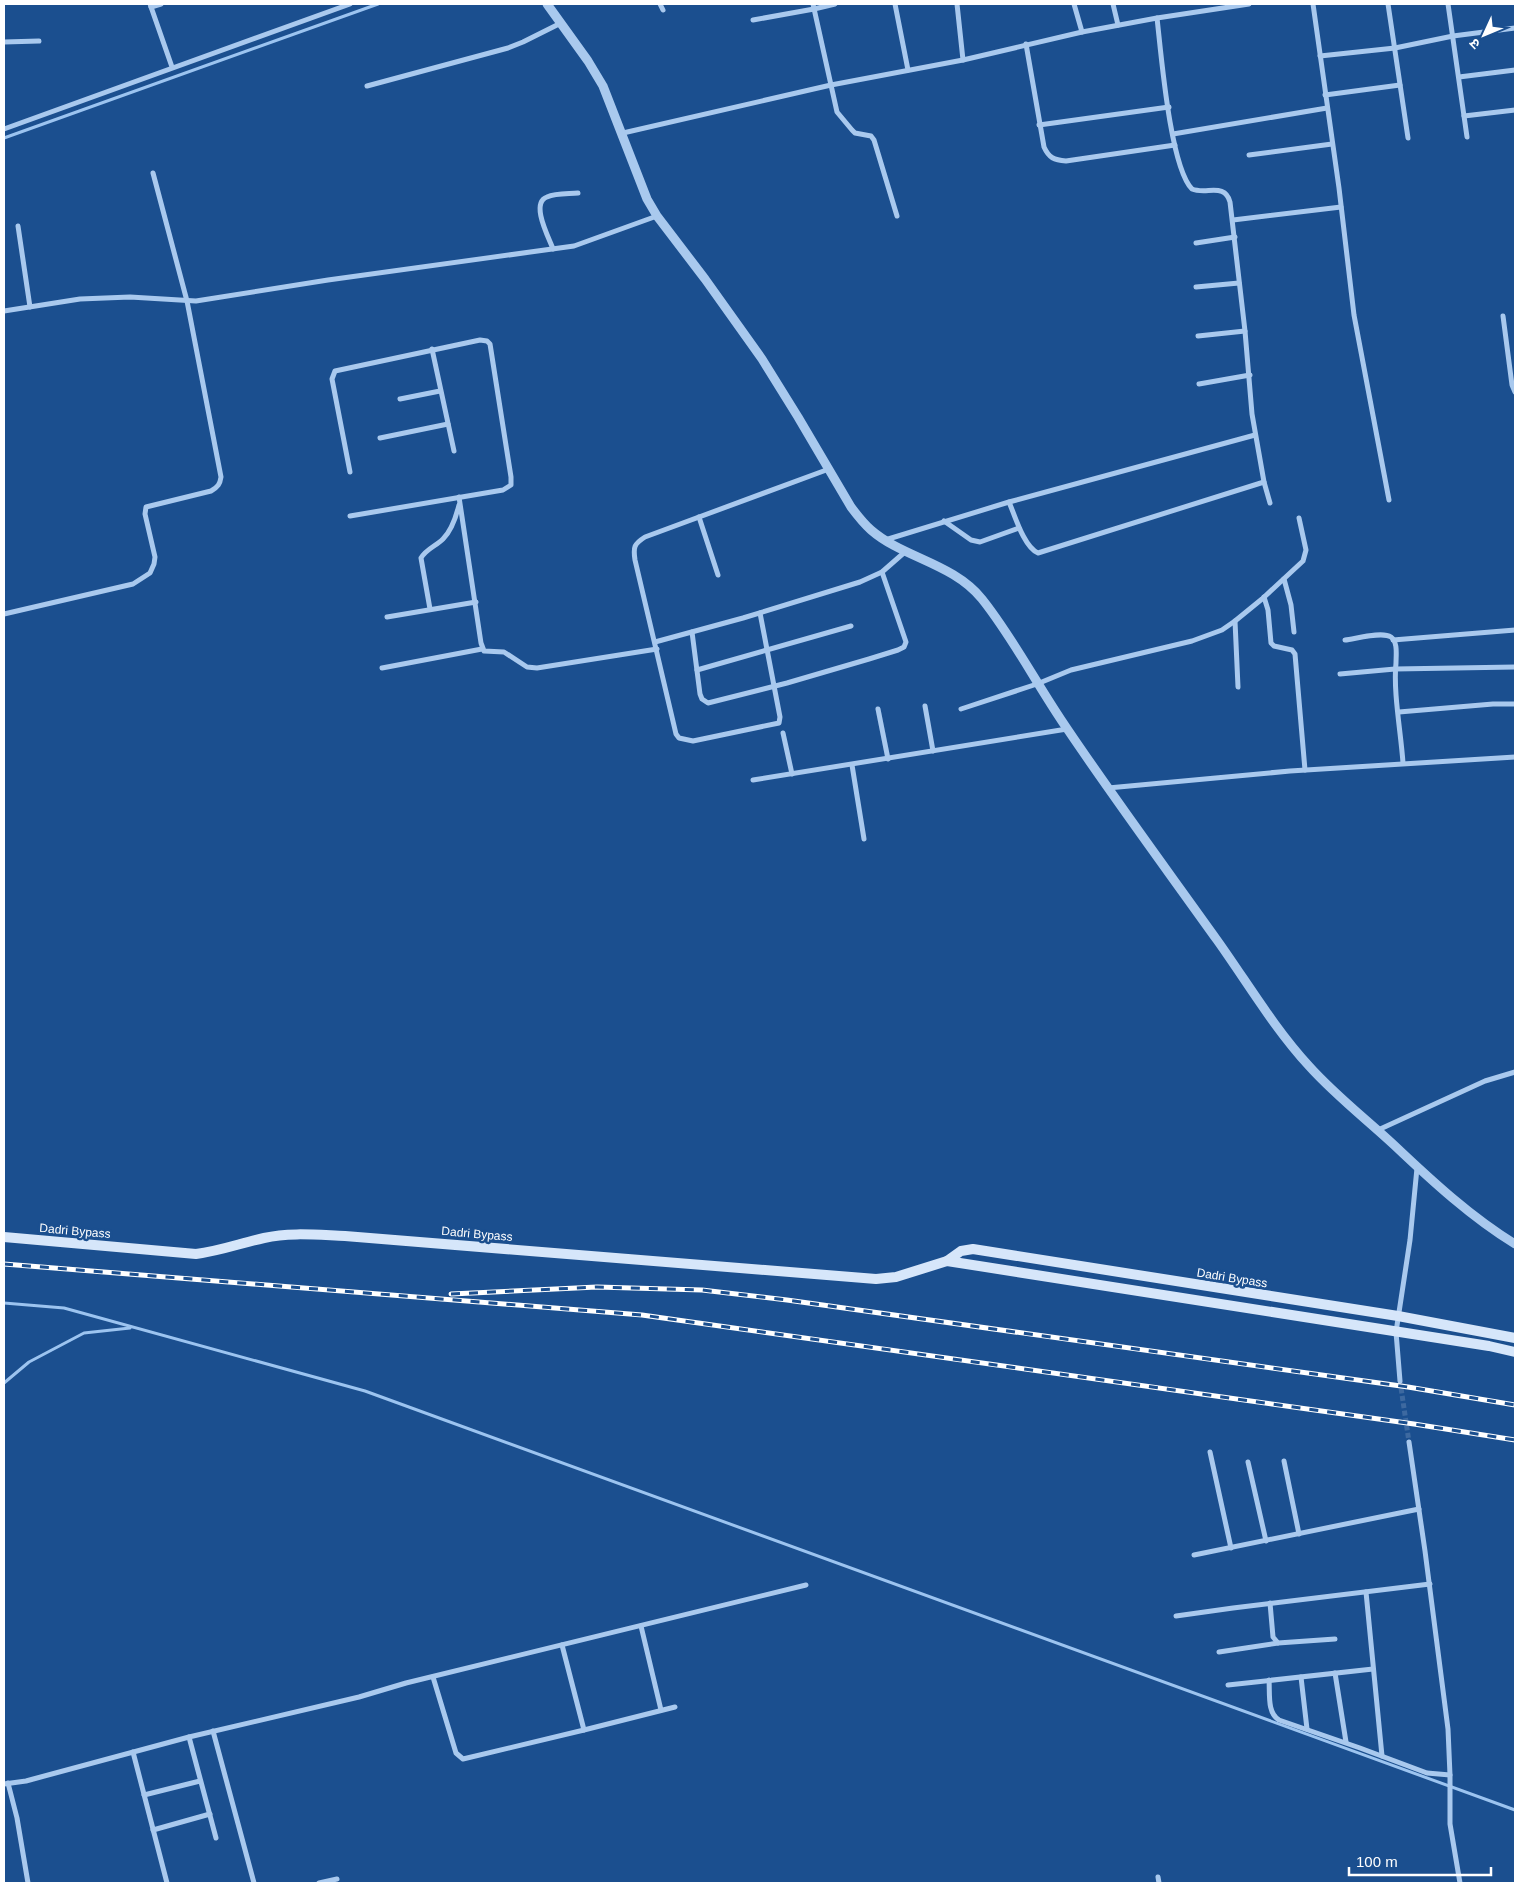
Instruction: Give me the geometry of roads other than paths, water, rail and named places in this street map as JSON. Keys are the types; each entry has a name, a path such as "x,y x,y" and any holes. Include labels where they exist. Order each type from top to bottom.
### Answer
{"main road":[{"name":"Dadri Bypass","path":"4,1237 196,1254 221,1250 285,1234 345,1236 863,1279 888,1278 947,1262 962,1251 973,1249 1398,1316 1515,1338"},
{"name":"Dadri Bypass","path":"947,1262 1136,1290 1489,1346 1515,1352"}],"street":[{"path":"161,4 150,6 172,67"},
{"path":"4,129 350,4"},
{"path":"547,4 588,61 603,86 623,133 647,199 657,216 762,359 860,519 885,540 958,578 980,597 1005,630 1037,684 1067,729 1294,1049 1330,1088 1417,1167 1485,1224 1515,1244"},
{"path":"660,4 663,10"},
{"path":"753,20 814,6 835,4"},
{"path":"895,4 908,70"},
{"path":"957,4 963,60"},
{"path":"1074,4 1082,32"},
{"path":"1113,4 1118,25"},
{"path":"623,133 831,85 963,60 1082,32 1249,4"},
{"path":"1313,4 1354,315 1389,500"},
{"path":"1388,4 1408,138"},
{"path":"1448,4 1467,137"},
{"path":"814,6 837,112 846,125 855,133 870,136 874,140 897,216"},
{"path":"1157,18 1175,145 1188,185 1197,191 1221,190 1226,193 1230,202 1246,331 1255,435 1270,502"},
{"path":"367,86 508,48 561,23"},
{"path":"1320,56 1395,48 1453,36 1515,28"},
{"path":"4,42 39,41"},
{"path":"1026,44 1039,125 1047,154 1057,160 1103,156 1175,145"},
{"path":"1459,78 1515,70"},
{"path":"1325,95 1400,85"},
{"path":"1039,125 1169,107"},
{"path":"1173,134 1326,108"},
{"path":"1464,116 1515,110"},
{"path":"1249,155 1332,144"},
{"path":"4,614 100,593 139,582 150,573 155,557 145,514 146,507 212,491 220,483 187,301 152,174"},
{"path":"553,249 541,216 539,204 548,196 578,193"},
{"path":"1233,220 1341,206"},
{"path":"4,311 65,300 100,298 130,297 187,301 574,246 657,216"},
{"path":"18,226 30,307"},
{"path":"1196,243 1235,237"},
{"path":"1196,287 1239,283"},
{"path":"1503,316 1512,385 1515,392"},
{"path":"1198,336 1246,331"},
{"path":"350,472 332,374 339,368 480,340 487,341 490,344 512,482 508,488 459,500 350,516"},
{"path":"432,350 454,451"},
{"path":"1199,384 1250,375"},
{"path":"400,399 440,391"},
{"path":"380,438 448,424"},
{"path":"885,540 1009,502 1255,435"},
{"path":"760,613 775,686 780,717 779,723 693,741 682,740 676,734 634,547 637,542 645,537 828,469"},
{"path":"1009,502 1019,528 1030,548 1038,553 1264,482"},
{"path":"459,500 482,649"},
{"path":"430,609 422,558 424,553 447,534 454,522 459,500"},
{"path":"699,518 718,575"},
{"path":"962,709 1037,684 1052,676 1079,667 1205,637 1235,621 1300,565 1305,558 1306,550 1299,518"},
{"path":"944,521 971,540 980,542 1019,528"},
{"path":"655,642 760,613 860,582 882,572 907,551"},
{"path":"692,632 696,670 702,699 708,703 869,659 904,647 906,642 882,572"},
{"path":"1284,579 1290,601 1294,632"},
{"path":"1264,597 1268,610 1271,643 1274,646 1289,648 1295,654 1304,770"},
{"path":"387,617 476,602"},
{"path":"1235,621 1238,687"},
{"path":"696,670 851,626"},
{"path":"1393,640 1515,630"},
{"path":"1345,640 1382,635 1393,640 1396,648 1395,669 1404,763"},
{"path":"382,668 482,649 484,651 506,652 527,667 537,668 657,648"},
{"path":"1340,674 1395,669 1515,667"},
{"path":"1398,712 1493,704 1515,704"},
{"path":"925,706 933,751"},
{"path":"878,709 888,759"},
{"path":"753,780 1067,729"},
{"path":"783,733 792,774"},
{"path":"1108,788 1304,770 1515,757"},
{"path":"852,765 864,839"},
{"path":"1378,1130 1485,1081 1515,1072"},
{"path":"1400,1381 1396,1332 1410,1240 1417,1167"},
{"path":"1409,1442 1420,1509 1448,1729 1449,1802 1452,1843 1460,1883"},
{"path":"1210,1452 1231,1548"},
{"path":"1284,1461 1299,1534"},
{"path":"1248,1462 1266,1541"},
{"path":"1194,1555 1420,1509"},
{"path":"1176,1616 1430,1584"},
{"path":"28,1883 17,1818 6,1784 26,1781 213,1731 359,1697 806,1585"},
{"path":"1366,1592 1382,1756"},
{"path":"1270,1603 1273,1637 1278,1643"},
{"path":"641,1626 660,1710"},
{"path":"1219,1652 1278,1643 1335,1639"},
{"path":"562,1645 584,1730"},
{"path":"1228,1685 1373,1669"},
{"path":"1336,1673 1346,1742"},
{"path":"433,1677 456,1753 463,1758 675,1707"},
{"path":"1301,1677 1307,1729"},
{"path":"1269,1680 1272,1715 1279,1720 1346,1742 1431,1774 1450,1775"},
{"path":"213,1731 254,1883"},
{"path":"190,1737 216,1838"},
{"path":"133,1752 167,1883"},
{"path":"144,1795 200,1781"},
{"path":"153,1830 210,1814"},
{"path":"1158,1877 1159,1883"},
{"path":"320,1883 337,1879"}],"waterway":[{"path":"4,138 378,4"},
{"path":"4,1303 64,1308 365,1391 1515,1810"},
{"path":"4,1383 29,1362 84,1333 130,1328"}],"tunnel":[{"path":"1400,1381 1409,1442"}],"railway":[{"path":"4,1264 642,1315 1414,1424 1515,1440"},
{"path":"451,1294 597,1287 702,1290 787,1300 1408,1387 1515,1405"}]}
